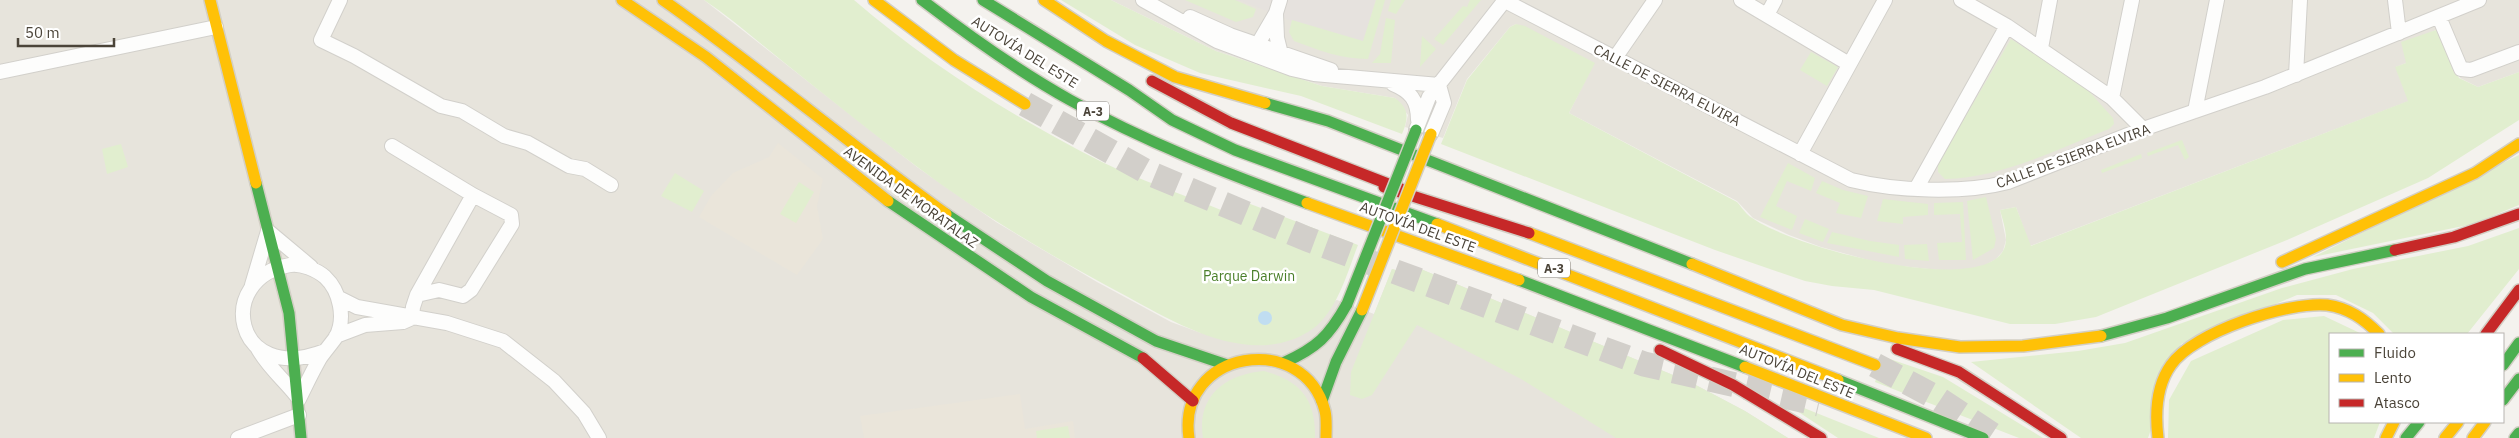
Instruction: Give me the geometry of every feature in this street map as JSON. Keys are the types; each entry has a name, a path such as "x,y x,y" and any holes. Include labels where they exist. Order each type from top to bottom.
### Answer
{"main road":[{"path":"210,0 289,313 302,438"},
{"name":"AVENIDA DE MORATALAZ","path":"622,0 706,57 859,180 924,228 1031,297 1145,359 1193,401"},
{"name":"AVENIDA DE MORATALAZ","path":"663,0 731,48 867,157 984,241 1047,281 1156,341 1227,365"},
{"path":"874,0 954,60 1025,104"},
{"name":"AUTOVÍA DEL ESTE","path":"922,0 970,37 1024,72 1121,127 1228,173 1725,358 1926,438"},
{"name":"AUTOVÍA DEL ESTE","path":"983,0 1043,40 1129,90 1172,120 1235,150 1502,248 1983,438"},
{"path":"1040,0 1065,22 1130,67"},
{"path":"1044,0 1106,41 1175,77 1328,121 1780,298 1842,325 1898,338 1960,347 2023,346 2094,338 2167,318 2305,269 2454,237 2493,225 2519,214"},
{"path":"1145,77 1231,123 1425,198"},
{"path":"1129,90 1311,163 1513,226 1875,365"},
{"path":"1283,362 1314,350 1333,329 1347,304 1417,128"},
{"path":"1322,401 1336,362 1362,310 1431,134"},
{"path":"2273,265 2475,173 2519,144"},
{"path":"1450,168 1651,256 1800,316 1857,337 1905,351 1959,372 2061,438"},
{"path":"1409,239 1498,286"},
{"path":"1780,298 1898,332 1959,339 2023,339 2093,330 2163,308 2209,290"},
{"path":"2487,333 2519,290"},
{"path":"2158,438 2156,410 2165,376 2178,356 2205,338 2247,320 2291,306 2307,304 2324,305 2353,312 2378,333"},
{"path":"2504,363 2519,342"},
{"path":"1645,344 1733,385 1820,438"},
{"path":"1190,438 1189,417 1193,401 1201,386 1213,374 1227,365 1255,358 1283,362 1299,372 1313,385 1322,401 1326,418 1326,438"},
{"path":"2504,399 2519,379"},
{"path":"2386,438 2394,423"},
{"path":"2406,438 2418,423"},
{"path":"2446,438 2457,423"},
{"path":"2473,438 2485,423"},
{"path":"2515,438 2519,432"}],"street":[{"path":"340,0 321,40 354,56 441,106 462,111 504,136 528,143 569,166 585,169 612,185"},
{"path":"1143,0 1217,42 1307,73 1388,82 1439,85"},
{"path":"1150,0 1230,35 1351,77"},
{"path":"1615,58 1655,0"},
{"path":"1740,0 1849,64"},
{"path":"1767,15 1775,0"},
{"path":"1800,154 1885,0"},
{"path":"1961,0 2041,48 2112,98 2144,129"},
{"path":"2041,48 2050,0"},
{"path":"2112,98 2132,0"},
{"path":"2195,111 2217,0"},
{"path":"2296,75 2300,0"},
{"path":"2395,0 2399,33"},
{"name":"CALLE DE SIERRA ELVIRA","path":"1505,1 1851,180 1876,186 1916,189 1991,187 2144,129 2296,75 2479,0"},
{"path":"1417,128 1428,97 1505,1"},
{"path":"1245,53 1255,49 1278,7"},
{"path":"1278,7 1277,38 1282,54"},
{"path":"2439,16 2461,69 2471,70 2519,52"},
{"path":"1916,189 2007,26"},
{"path":"0,72 216,27"},
{"path":"1388,82 1403,88 1414,98 1418,108 1417,128"},
{"path":"1431,134 1444,103 1439,85"},
{"path":"392,146 473,195 507,211 512,218 512,224 471,290 463,296 439,290 434,286 430,271"},
{"path":"412,318 417,296 473,195"},
{"path":"339,298 340,313 336,336 325,351 299,399 287,383 265,362 247,333 243,314 246,298 252,285 268,231 324,276 339,298 357,307 407,314 412,318 447,324 503,341 554,381 584,413 599,438"},
{"path":"252,285 264,274 293,264 314,269"},
{"path":"417,296 439,290"},
{"path":"336,336 365,325 403,322 412,318"},
{"path":"257,347 271,356 294,359 325,351"},
{"path":"238,438 299,416"}],"shaded area":[{"path":"0,0 704,0 917,167 996,222 1097,282 1171,322 1201,333 1327,313 1334,301 1337,300 1374,314 1392,269 1413,275 1416,267 1692,383 1745,411 1788,438 0,438"},
{"path":"1111,0 2519,0 2519,72 2478,87 2460,78 2438,29 2423,36 2406,63 2396,67 2409,101 2030,246 2016,207 2000,210 2006,240 2003,251 1996,259 1984,266 1969,270 1938,270 1883,264 1821,247 1789,235 1753,218 1737,201 1569,113 1594,63 1516,24 1510,27 1467,79 1443,138 1405,127 1408,115 1395,98 1322,86 1216,51"},
{"path":"1239,0 1375,0 1364,43 1286,19"},
{"path":"778,143 823,179 817,206 823,239 797,275 699,217 711,196 733,173 769,157"},
{"path":"1020,394 1025,429 1073,421 1075,438 864,438 860,416"}],"green space":[{"name":"Parque Darwin","path":"704,0 854,0 882,24 973,89 1037,127 1102,162 1226,212 1232,197 1358,245 1345,281 1333,305 1318,325 1286,342 1263,345 1239,344 1192,330 1046,252 967,202 899,153"},
{"path":"1061,0 1111,0 1216,51 1322,86 1395,98 1403,106 1407,118 1402,134 1301,96 1200,73 1135,45"},
{"path":"1185,0 1235,0 1256,9 1253,17 1236,22"},
{"path":"1376,0 1385,0 1368,59 1339,56 1312,48 1294,41 1289,32 1292,20 1363,41"},
{"path":"1391,0 1405,0 1396,14 1388,11"},
{"path":"1470,0 1481,0 1443,45 1434,39 1463,6 1467,7"},
{"path":"1386,18 1395,20 1391,63 1372,63 1380,54"},
{"path":"1516,24 1525,26 1595,63 1569,113 1737,202 1747,214 1766,226 1797,239 1835,251 1919,268 1956,269 1986,264 2003,251 2005,246 2005,230 2000,210 2016,207 2031,246 2408,101 2395,67 2406,63 2401,42 2439,29 2459,78 2478,87 2519,72 2519,120 2428,178 2287,240 2096,317 2055,324 2010,324 1874,290 1805,281 1715,250 1441,144 1467,80 1510,27"},
{"path":"1422,36 1436,49 1420,67"},
{"path":"2011,39 2085,87 2113,118 2114,124 2109,129 2008,168 1987,174 1945,179 1938,172 1938,163"},
{"path":"1811,52 1838,67 1827,86 1800,70"},
{"path":"2182,140 2189,157 2185,160 2178,145 2148,156 2147,153"},
{"path":"121,144 128,167 107,174 102,149"},
{"path":"2141,154 2142,158 2102,173 2101,170"},
{"path":"2519,155 2519,205 2473,224 2313,257"},
{"path":"1788,163 1815,178 1811,191 1787,181 1776,206 1797,216 1792,230 1760,217"},
{"path":"675,173 704,191 692,212 661,196"},
{"path":"1822,181 1843,190 1868,196 1861,218 1836,213 1840,203 1816,193"},
{"path":"799,182 814,192 796,223 780,214"},
{"path":"1986,197 1996,239 1994,248 1973,260 1967,201"},
{"path":"1883,199 1928,204 1928,215 1903,217 1903,224 1877,221"},
{"path":"1963,202 1966,260 1939,260 1937,243 1962,242 1960,214 1934,215 1934,203"},
{"path":"1805,219 1829,229 1823,242 1799,233"},
{"path":"2519,228 2519,269 2468,333 2393,333 2373,313 2336,295 2297,295 2181,344 2148,438 2081,438 1971,362 2078,351 2125,343 2282,288 2353,269 2468,246"},
{"path":"1832,232 1870,241 1899,245 1899,257 1827,243"},
{"path":"1927,244 1929,261 1905,259 1904,245"},
{"path":"1416,267 1692,383 1745,411 1788,438 1616,438 1521,379 1417,325 1372,395 1362,399 1350,395 1351,372 1392,269 1413,275"},
{"path":"2324,316 2360,333 2329,333 2329,423 2380,423 2374,438 2168,438 2169,400 2191,361 2283,320"},
{"path":"1884,357 1943,377 2043,438 2019,438 1875,382"},
{"path":"1264,371 1288,380 1304,394 1313,413 1315,438 1203,438 1202,423 1204,410 1209,399 1217,390 1226,382 1237,377"},
{"path":"1804,408 1879,438 1838,438 1797,411"},
{"path":"1068,426 1070,438 1037,438 1036,431"}],"water":[{"path":"1262,311 1268,311 1272,318 1268,325 1262,325 1258,321 1258,315"}],"tunnel":[{"path":"1025,104 1149,173 1307,239 1644,364 1819,404"},
{"path":"1875,365 1937,398 1997,438"}],"traffic: fast":[{"path":"922,0 1013,65 1098,115 1186,156 1307,203"},
{"path":"983,0 1129,90 1172,120 1235,150 1437,224"},
{"path":"1265,103 1328,121 1692,264"},
{"path":"1347,304 1416,130"},
{"path":"256,183 289,313 301,438"},
{"path":"888,201 1031,297 1143,358"},
{"path":"946,214 1047,281 1156,341 1227,365"},
{"path":"2101,336 2167,318 2305,269 2395,250"},
{"path":"1519,280 1745,367"},
{"path":"1283,363 1305,352 1321,340 1334,325 1347,304"},
{"path":"1322,401 1336,362 1362,310"},
{"path":"2504,364 2519,343"},
{"path":"2504,399 2519,379"},
{"path":"1838,380 1983,438"},
{"path":"2406,438 2418,423"},
{"path":"2515,438 2519,433"}],"traffic: slow":[{"path":"210,0 256,183"},
{"path":"622,0 706,57 888,201"},
{"path":"663,0 735,52 946,214"},
{"path":"874,0 954,60 1025,104"},
{"path":"1044,0 1106,41 1175,77 1265,103"},
{"path":"1362,310 1431,134"},
{"path":"2282,262 2475,173 2519,144"},
{"path":"1307,203 1519,280"},
{"path":"1437,224 1838,380"},
{"path":"1529,233 1875,365"},
{"path":"1692,264 1842,325 1898,338 1960,347 2023,346 2101,336"},
{"path":"2158,438 2158,400 2166,373 2182,353 2220,330 2243,321 2290,308 2327,305 2335,306 2356,315 2378,333"},
{"path":"1189,438 1190,408 1202,385 1221,369 1244,361 1269,360 1293,368 1313,385 1325,411 1326,438"},
{"path":"1745,367 1926,438"},
{"path":"2386,438 2394,423"},
{"path":"2445,438 2457,423"},
{"path":"2473,438 2484,423"}],"traffic: jam":[{"path":"1152,81 1231,123 1401,189"},
{"path":"1384,187 1529,233"},
{"path":"2395,250 2454,237 2519,214"},
{"path":"2487,333 2519,290"},
{"path":"1897,349 1959,372 2061,438"},
{"path":"1660,350 1733,385 1821,438"},
{"path":"1143,358 1193,401"}]}
